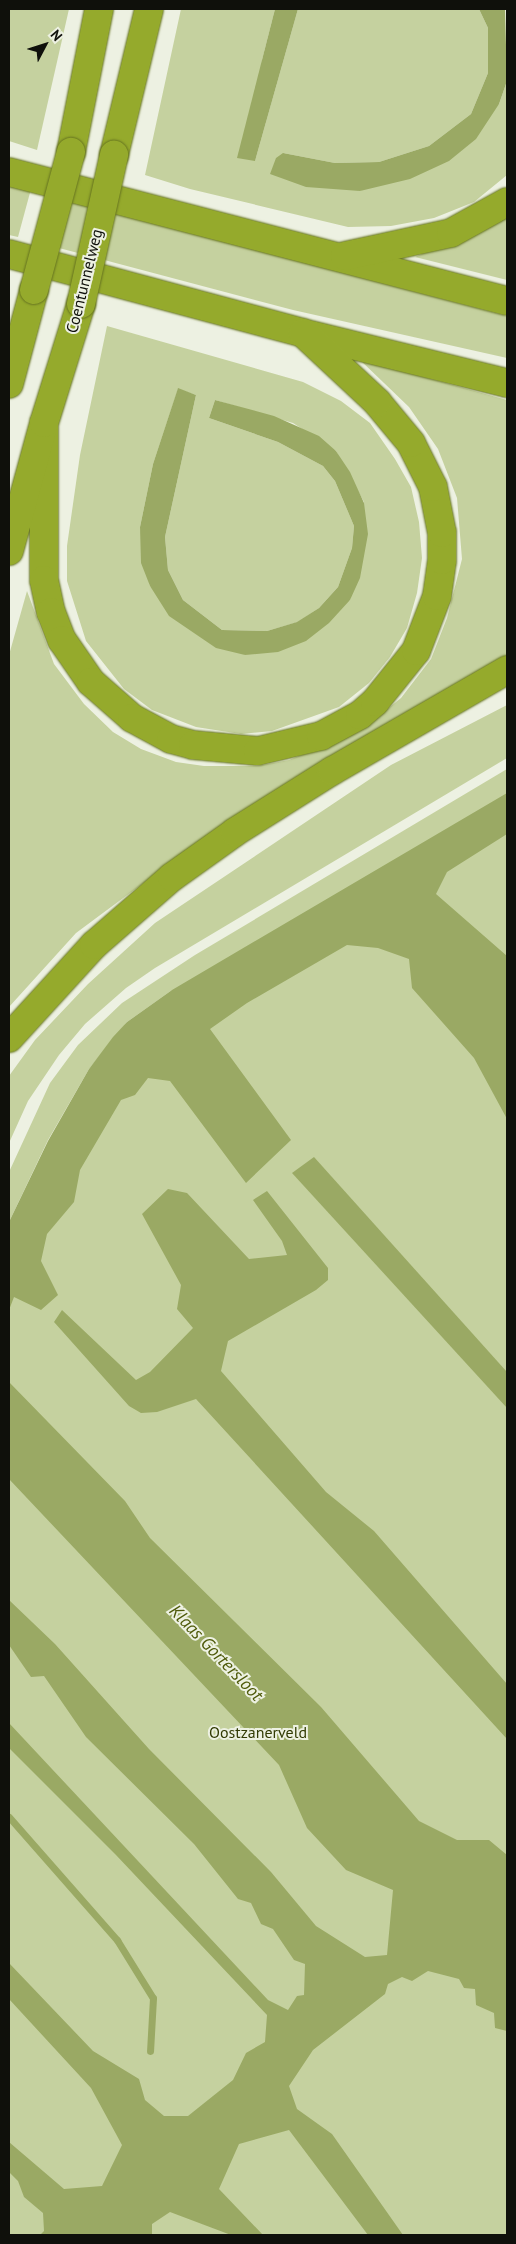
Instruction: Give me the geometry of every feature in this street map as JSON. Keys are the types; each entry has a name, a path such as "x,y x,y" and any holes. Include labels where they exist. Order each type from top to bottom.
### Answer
{"highway":[{"path":"9,384 71,152 99,9"},
{"name":"Coentunnelweg","path":"9,551 44,423 81,304 114,155 150,10"},
{"path":"9,172 507,301"},
{"path":"334,257 401,246 451,233 507,202"},
{"path":"9,254 303,333 507,383"},
{"path":"44,423 44,580 51,612 74,661 111,702 132,718 171,739 237,751 300,743 360,715 405,668 431,616 442,560 442,533 433,487 411,442 377,402 303,333"},
{"path":"9,1038 94,945 172,877 235,832 316,781 507,670"}],"green space":[{"path":"9,9 69,9 37,150 9,141"},
{"path":"181,9 275,9 262,60 255,161 298,9 479,9 488,28 488,73 471,114 429,146 379,162 335,163 283,153 360,191 499,104 507,81 507,175 474,202 434,218 391,226 348,227 190,189 145,175"},
{"path":"9,182 31,189 18,237 9,235"},
{"path":"71,201 507,316 507,358 293,310 59,248"},
{"path":"507,212 507,280 415,257 464,236"},
{"path":"107,326 303,382 341,401 370,423 395,459 411,487 419,522 422,558 417,593 407,628 390,657 369,683 339,707 272,731 241,734 196,727 152,710 124,689 86,641 67,581 67,546 80,455","holes":["178,389 196,395 165,537 168,570 183,600 222,630 267,631 298,622 319,608 338,587 352,548 354,526 335,481 323,466 278,442 209,418 215,400 293,423 336,451 364,502 350,600 245,655 150,586 140,527 153,464"]},
{"path":"359,359 507,400 507,659 165,867 76,933 9,1007 9,655 27,591 54,664 84,704 113,732 141,749 176,762 204,766 257,766 289,760 360,731 401,698 431,659 447,618 462,559 457,498 438,449 409,407"},
{"path":"507,705 507,758 155,968 126,988 85,1024 59,1055 28,1101 9,1143 9,1076 35,1040 88,984 155,923 391,765"},
{"name":"Oostzanerveld","path":"507,769 507,2235 9,2235 9,1230 172,990 127,1022 89,1069 48,1140 9,1222 9,1172 50,1083 78,1045 122,1003 195,955"}],"water":[{"path":"275,9 298,9 255,161 237,158"},
{"path":"479,9 505,9 507,81 499,104 476,139 449,161 410,179 360,191 306,187 270,174 276,158 283,153 335,163 379,162 429,146 471,114 488,73 488,28"},
{"path":"178,388 196,395 165,537 168,570 183,600 222,630 267,631 297,622 319,608 338,587 352,548 354,526 335,481 323,466 278,442 209,418 215,400 274,416 319,436 336,451 350,472 364,503 368,534 360,578 350,600 329,623 306,641 278,652 245,655 216,648 169,616 150,586 141,563 140,527 153,464"},
{"path":"507,793 507,834 447,872 436,894 507,956 507,1119 474,1058 412,988 409,959 378,948 347,945 247,1003 210,1029 291,1140 246,1183 170,1081 148,1078 135,1095 121,1100 80,1170 74,1202 47,1234 41,1261 58,1295 41,1310 14,1297 9,1310 9,1222 48,1141 89,1069 127,1022 172,990"},
{"path":"314,1157 507,1372 507,1408 292,1173"},
{"path":"168,1189 187,1193 249,1259 287,1255 282,1241 253,1200 267,1191 328,1268 328,1280 316,1290 228,1341 221,1371 326,1492 374,1531 507,1684 507,1739 196,1399 157,1412 141,1413 129,1406 54,1322 62,1310 136,1380 150,1372 193,1328 177,1309 181,1285 142,1214"},
{"name":"Klaas Gortersloot","path":"9,1382 125,1501 150,1538 321,1707 419,1821 457,1840 489,1840 507,1855 507,2031 495,2028 494,2013 476,2005 475,1989 464,1988 459,1979 428,1971 412,1981 402,1977 388,1984 385,1994 313,2050 289,2086 297,2109 332,2134 403,2235 368,2235 289,2130 239,2144 219,2189 263,2235 231,2235 170,2212 152,2224 152,2235 40,2235 44,2231 43,2213 24,2197 18,2181 9,2172 9,2142 64,2189 102,2186 122,2145 91,2088 9,1999 9,1963 93,2051 139,2079 145,2100 164,2116 188,2116 233,2080 246,2053 265,2042 267,2015 116,1855 9,1748 9,1723 268,2000 288,2010 297,1996 304,1995 305,1964 294,1960 273,1929 261,1924 251,1903 238,1899 194,1844 86,1737 44,1676 31,1677 9,1645 9,1600 55,1644 149,1749 271,1872 316,1926 365,1957 387,1955 393,1890 346,1870 307,1828 279,1765 9,1479"}],"waterway":[{"path":"9,1817 117,1940 153,1998 150,2051"}]}
